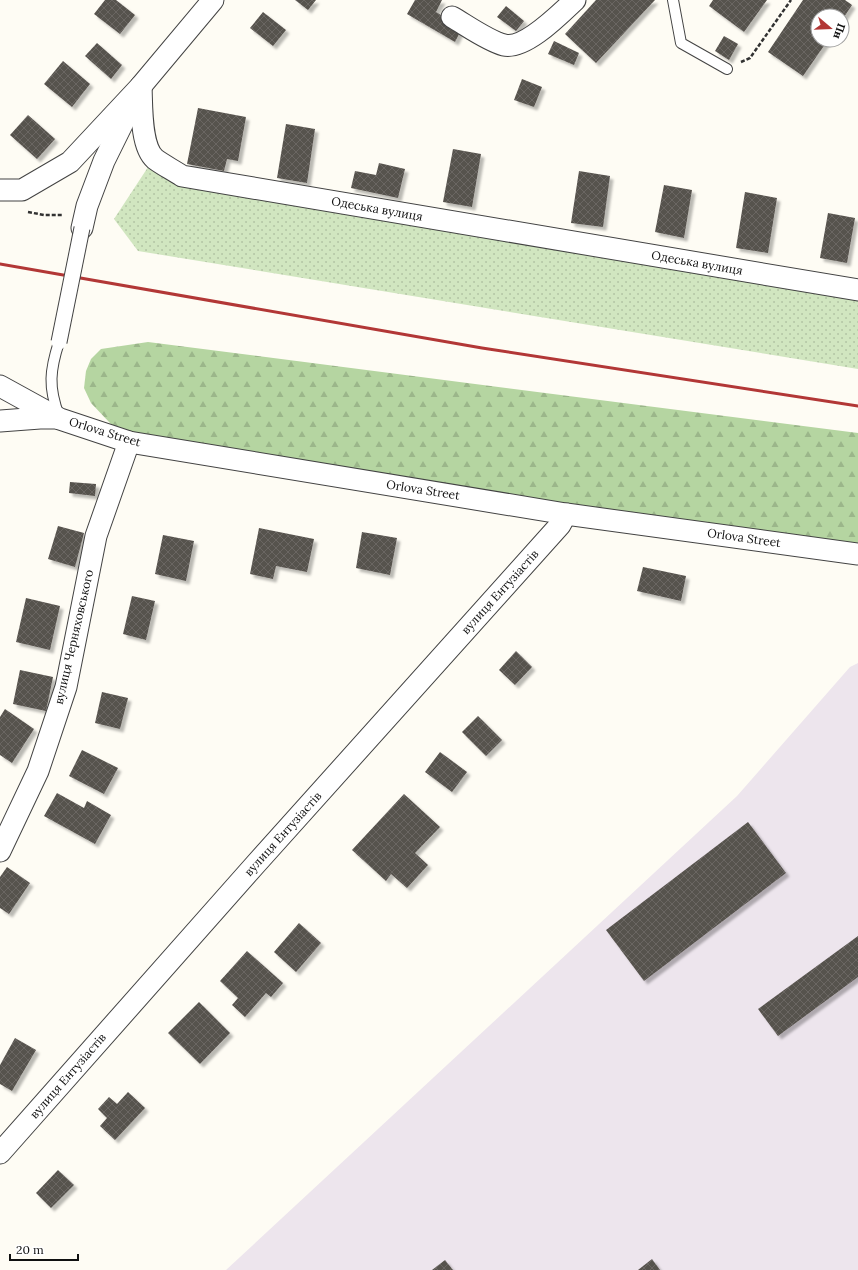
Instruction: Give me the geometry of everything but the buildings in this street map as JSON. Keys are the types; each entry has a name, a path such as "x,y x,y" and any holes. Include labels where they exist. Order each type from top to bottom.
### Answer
{"street":[{"path":"0,190 22,190 70,162 141,86 213,0"},
{"path":"452,17 487,37 505,45 522,42 551,23 575,0"},
{"path":"59,342 82,228 88,206 104,161 141,86"},
{"name":"Одеська вулиця","path":"141,86 143,126 147,147 154,158 182,176 858,290"},
{"name":"Orlova Street","path":"0,386 60,418 129,442 566,514 858,554"},
{"path":"0,421 34,418 60,418"},
{"name":"вулиця Черняховського","path":"0,851 38,771 66,687 96,536 129,442"},
{"name":"вулиця Ентузіастів","path":"0,1153 560,525 566,514"}],"lane":[{"path":"673,0 681,43 727,69"},
{"path":"59,342 52,364 51,383 53,402 60,418"}],"path":[{"path":"727,69 750,58 791,0"},
{"path":"22,210 44,215 61,215 88,206"}],"shaded area":[{"path":"858,663 858,1270 226,1270 737,796 850,667"}],"green space":[{"path":"154,158 182,176 858,288 858,369 138,251 114,219"},
{"path":"148,342 858,433 858,554 127,441 91,403 84,388 86,371 91,359 101,349"}],"railway":[{"path":"0,264 482,348 858,406"}]}
